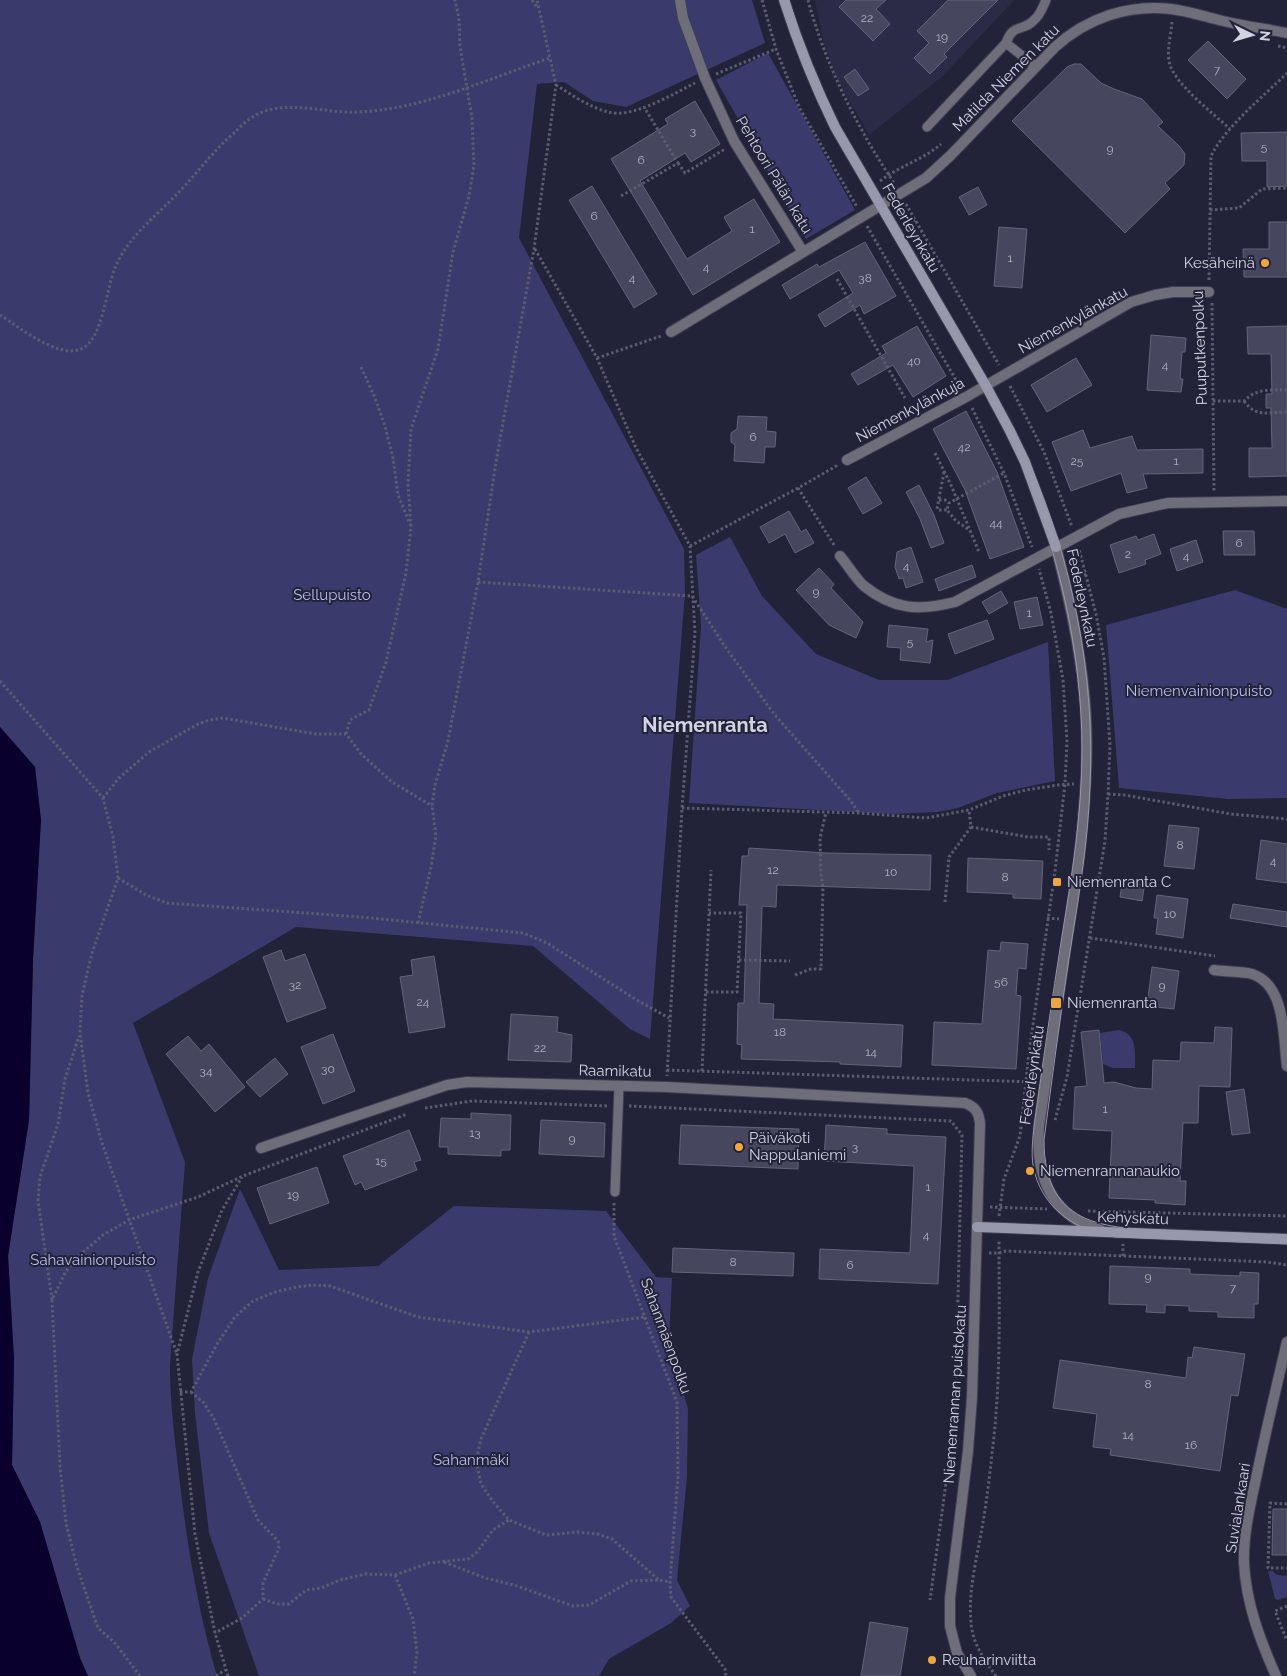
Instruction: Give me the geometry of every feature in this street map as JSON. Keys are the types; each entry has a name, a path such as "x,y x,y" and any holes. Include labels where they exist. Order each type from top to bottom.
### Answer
{"street":[{"name":"Pehtoori Pälän katu","path":"680,0 683,18 705,78 734,141 803,252"},
{"name":"Federleynkatu","path":"784,0 815,86 835,127 986,386 1025,462 1056,546 1067,589 1078,646 1084,694 1086,752 1083,825 1079,859 1038,1140 1040,1164 1047,1186 1054,1198 1080,1222 1106,1232"},
{"name":"Matilda Niemen katu","path":"671,332 926,178 950,156 1065,38 1096,20 1128,10 1150,7 1173,9 1246,26 1287,33"},
{"name":"Niemenkylänkatu","path":"986,386 1131,302 1173,292 1209,292"},
{"name":"Niemenkylänkuja","path":"847,460 986,386"},
{"path":"840,556 863,585 881,597 899,606 919,608 937,606 954,602 1119,514 1168,503 1287,501"},
{"path":"1214,970 1252,974 1266,981 1274,991 1280,1007 1287,1066"},
{"name":"Raamikatu","path":"261,1148 447,1085 467,1082 667,1087 966,1103 976,1109"},
{"name":"Niemenrannan puistokatu","path":"970,1676 957,1654 950,1626 950,1598 969,1442 974,1346 980,1124 976,1109"},
{"name":"Kehyskatu","path":"977,1226 1287,1239"},
{"name":"Suvialankaari","path":"1276,1676 1259,1637 1249,1600 1244,1563 1253,1492 1287,1342"}],"lane":[{"path":"927,128 1006,43 1008,36 1016,28 1035,20 1046,0"},
{"path":"1006,43 1036,66"},
{"path":"614,1192 619,1086"}],"path":[{"path":"346,734 350,720 370,710 386,662 406,573 411,527 408,484 411,429 438,349 453,252 469,196 474,165 472,118 460,47 459,18 455,0"},
{"path":"532,0 537,7"},
{"path":"418,923 432,867 436,836 432,806 435,785 448,741 478,582 496,462 534,249 556,85 537,7 537,0"},
{"path":"762,0 776,49 799,106 966,397 1004,474 1036,558 1051,613 1063,680 1067,742 1065,784 1020,1136 1004,1179 1000,1207 999,1371 996,1420 984,1519 970,1603 970,1624 974,1638 979,1651 996,1676"},
{"path":"808,0 821,44 838,85 865,136 1004,375 1044,452 1076,536 1096,614 1104,658 1110,745 1105,841 1067,1077 1054,1123"},
{"path":"1173,9 1169,60 1174,73 1185,87 1230,129"},
{"path":"1165,21 1180,23"},
{"path":"1269,44 1287,48"},
{"path":"556,85 593,107 610,113 626,113 644,107 705,78 776,49"},
{"path":"0,315 54,348 69,351 81,349 91,341 98,329 108,287 115,268 126,247 136,234 175,196 232,135 251,118 267,110 289,107 357,112 386,110 419,104 550,58"},
{"name":"Puuputkenpolku","path":"1214,502 1212,297 1209,292 1211,156 1216,145 1230,129 1287,73"},
{"path":"644,107 685,174 725,148 732,156 741,153"},
{"path":"853,201 889,175 929,154 947,138"},
{"path":"621,196 678,163"},
{"path":"1210,210 1240,208 1262,189 1287,188"},
{"path":"534,249 597,358 636,448 690,546 694,633 682,808 668,1070 1026,1082"},
{"path":"837,279 905,398"},
{"path":"597,358 671,332"},
{"path":"361,367 385,426 393,458 398,495 411,527"},
{"path":"1213,401 1244,401 1252,393 1263,390 1287,390"},
{"path":"1244,401 1250,410 1258,413 1287,412"},
{"path":"935,453 978,552"},
{"path":"690,546 847,460"},
{"path":"944,472 937,509 946,510 956,521 969,529"},
{"path":"946,510 949,503 956,498 1004,474"},
{"path":"798,488 840,556"},
{"path":"939,500 945,500 949,503"},
{"path":"1074,577 1086,574"},
{"path":"478,582 692,596"},
{"path":"692,596 726,648 774,714 859,813"},
{"path":"0,681 103,798 112,837 118,878 92,953 82,994 80,1033 88,1093 102,1143 176,1354 194,1534 215,1633 228,1676"},
{"path":"103,798 118,778 149,752 198,724 210,720 223,718 316,734 346,734"},
{"path":"346,734 361,754 392,782 432,806"},
{"path":"682,808 859,813 926,818 969,810 1003,796 1065,784"},
{"path":"1102,785 1108,786"},
{"path":"1108,794 1124,795 1231,814 1287,819"},
{"path":"946,902 949,857 971,827 969,810"},
{"path":"795,975 811,969 821,969 823,887 820,838 826,812"},
{"path":"971,827 1028,836 1049,837 1049,850"},
{"path":"702,1071 711,870"},
{"path":"118,878 146,895 167,902 360,917 523,933 547,943 635,1000 670,1018"},
{"path":"706,992 737,992 741,912 709,913"},
{"path":"1047,918 1060,919"},
{"path":"1083,922 1092,924"},
{"path":"1090,938 1214,956"},
{"path":"739,960 790,961"},
{"path":"80,1033 66,1079 58,1124 40,1177 38,1200 52,1300 60,1466 66,1523 77,1567 98,1628 115,1643 140,1676"},
{"path":"423,1108 472,1101 951,1121 962,1135 955,1417 930,1600"},
{"path":"52,1300 74,1260 103,1235 130,1220 198,1197 243,1176 415,1111"},
{"path":"176,1354 198,1272 222,1210 243,1176"},
{"name":"Sahanmäenpolku","path":"614,1192 614,1236 677,1402 678,1476 670,1582 671,1597 725,1669 726,1676"},
{"path":"960,1207 1287,1216"},
{"path":"958,1250 999,1253 1006,1251 1197,1258 1287,1265"},
{"path":"191,1392 217,1344 235,1317 253,1301 275,1292 297,1287 313,1285 330,1286 418,1317 529,1332 645,1317"},
{"path":"529,1332 481,1438 476,1461 481,1484 509,1520 546,1535 578,1532 597,1534 612,1539 658,1580"},
{"path":"180,1392 191,1392 204,1403 214,1419 258,1520 278,1540 279,1548 263,1583 263,1600 242,1618 215,1633"},
{"path":"1287,1504 1270,1503 1268,1568 1287,1568"},
{"path":"263,1600 277,1604 289,1604 306,1590 321,1588 340,1580 365,1574 395,1575 429,1563 468,1559 477,1552 493,1530 509,1520"},
{"path":"444,1562 485,1578 514,1585 573,1606 589,1605 631,1581 658,1580 670,1582"},
{"path":"395,1575 413,1619 417,1653 414,1676"},
{"path":"1287,1606 1275,1611 1287,1641"},
{"path":"216,1676 225,1670"}],"shaded area":[{"path":"815,0 1014,0 944,75 869,135 837,79 824,44"},
{"path":"0,727 35,767 41,820 33,959 29,1120 8,1256 14,1359 12,1465 40,1522 80,1658 88,1676 0,1676"}],"green space":[{"name":"Sellupuisto","path":"0,0 752,0 765,43 626,107 593,101 564,82 537,84 519,238 684,549 685,592 650,1039 630,1029 533,946 296,927 133,1023 185,1162 170,1365 171,1403 189,1546 198,1598 217,1676 88,1676 80,1658 40,1522 12,1465 14,1359 8,1256 29,1120 33,959 41,820 35,767 0,727"},
{"path":"768,53 855,210 806,239 716,80"},
{"path":"730,537 762,596 816,654 879,680 947,680 1048,642 1055,781 997,793 958,808 938,812 893,814 689,803 701,626 696,555"},
{"name":"Niemenvainionpuisto","path":"1235,590 1287,609 1287,798 1228,799 1119,788 1106,625"},
{"path":"1119,1030 1125,1032 1132,1040 1135,1050 1135,1068 1113,1068 1103,1064 1100,1033"},
{"name":"Sahanmäki","path":"240,1189 279,1270 378,1266 454,1206 606,1211 656,1277 672,1278 669,1342 688,1409 687,1477 677,1580 690,1606 671,1623 609,1659 599,1676 259,1676 209,1533 195,1413 192,1359 208,1278"},
{"path":"1268,1571 1273,1571 1279,1575 1287,1575 1287,1597 1275,1599"}],"building":[{"path":"846,0 886,0 876,9 890,24 873,41 839,7"},
{"path":"948,0 998,0 944,54 947,57 930,74 914,58 929,43 917,31"},
{"path":"1208,41 1246,79 1227,99 1188,60"},
{"path":"1081,64 1101,83 1142,99 1163,122 1158,126 1185,154 1184,165 1165,183 1170,189 1125,233 1012,121 1067,67"},
{"path":"855,69 869,89 858,96 844,77"},
{"path":"695,101 720,144 691,162 685,153 640,181 687,259 732,231 724,217 754,199 780,242 693,295 611,159 668,124 665,119"},
{"path":"1287,132 1287,186 1267,187 1267,161 1242,161 1241,133"},
{"path":"592,186 657,294 634,308 569,200"},
{"path":"978,187 987,205 969,215 959,197"},
{"name":"Kesäheinä","path":"1269,222 1287,222 1287,277 1244,277 1243,249 1269,249"},
{"path":"999,227 1027,229 1022,288 994,286"},
{"path":"865,242 896,296 864,314 860,305 825,327 818,315 853,293 839,270 790,299 782,285 817,264 819,267"},
{"path":"917,326 946,376 913,397 893,365 858,385 851,374 886,353 882,346"},
{"path":"1287,326 1287,476 1249,477 1249,448 1272,448 1271,408 1266,408 1266,394 1272,394 1271,354 1248,354 1247,327"},
{"path":"1151,335 1186,338 1185,352 1182,352 1180,379 1183,379 1181,392 1147,390"},
{"path":"1076,358 1092,385 1047,412 1031,385"},
{"path":"966,411 997,472 1024,547 990,559 965,490 933,429"},
{"path":"738,416 767,417 766,431 776,432 775,447 765,447 764,463 734,461 735,445 731,442 731,433 737,429"},
{"path":"1083,430 1090,448 1132,436 1137,450 1203,449 1203,473 1143,474 1147,488 1127,493 1121,473 1071,491 1052,442"},
{"path":"866,477 882,503 863,514 848,488"},
{"path":"919,485 934,515 944,543 931,548 920,519 906,492"},
{"path":"789,511 801,532 806,529 814,543 795,553 785,534 769,543 760,527"},
{"path":"1223,531 1254,531 1255,555 1224,555"},
{"path":"1154,534 1161,554 1145,560 1146,564 1119,573 1110,545 1136,536 1138,540"},
{"path":"1196,540 1203,562 1177,571 1170,549"},
{"path":"911,547 923,582 906,588 903,578 899,579 895,567 897,552"},
{"path":"972,565 976,577 939,591 935,579"},
{"path":"819,568 834,584 831,588 863,622 856,638 829,625 796,590"},
{"path":"1001,591 1008,603 989,614 982,602"},
{"path":"1037,597 1043,625 1020,629 1014,602"},
{"path":"987,620 994,639 955,654 948,634"},
{"path":"889,625 928,629 926,642 933,640 930,663 900,660 901,648 887,647"},
{"path":"1169,825 1199,828 1194,869 1164,866"},
{"path":"1261,840 1287,844 1287,883 1256,879"},
{"path":"749,848 826,853 931,855 930,890 777,885 776,907 762,906 759,1003 774,1004 773,1019 903,1025 901,1067 840,1064 840,1062 741,1059 742,1045 737,1044 738,1003 744,1003 747,905 739,905 742,856 748,856"},
{"path":"968,858 1043,861 1041,899 1013,898 1013,894 967,892"},
{"path":"1123,878 1145,882 1142,901 1120,897"},
{"path":"1157,895 1188,899 1183,938 1156,934 1158,918 1154,918"},
{"path":"1233,904 1287,912 1287,927 1230,918"},
{"path":"1001,942 1028,944 1026,969 1018,968 1016,995 1021,996 1016,1069 932,1065 934,1022 982,1024 988,950 1000,951"},
{"path":"281,950 285,961 305,954 326,1008 287,1022 263,957"},
{"path":"434,956 445,1027 409,1033 400,977 413,975 411,960"},
{"path":"1152,967 1179,971 1174,1009 1147,1006"},
{"path":"511,1014 558,1017 557,1032 572,1035 571,1062 508,1060"},
{"path":"1215,1027 1232,1028 1230,1087 1199,1086 1198,1123 1183,1123 1180,1181 1186,1181 1185,1205 1155,1203 1155,1200 1109,1198 1112,1131 1073,1129 1075,1087 1087,1086 1081,1032 1099,1030 1104,1083 1114,1082 1136,1088 1152,1089 1153,1060 1180,1061 1181,1042 1214,1043"},
{"path":"333,1034 355,1091 323,1104 301,1047"},
{"path":"188,1036 201,1051 209,1044 245,1087 215,1112 166,1054"},
{"path":"275,1058 288,1074 260,1097 246,1082"},
{"path":"1244,1089 1250,1133 1232,1135 1226,1092"},
{"path":"471,1113 511,1115 510,1150 501,1150 501,1156 448,1154 448,1147 439,1147 441,1118 471,1119"},
{"path":"541,1120 605,1123 604,1157 539,1154"},
{"name":"Päiväkoti Nappulaniemi","path":"681,1125 799,1129 798,1169 679,1164"},
{"path":"826,1125 887,1129 887,1134 946,1137 938,1284 819,1279 820,1249 910,1253 914,1166 824,1161"},
{"path":"409,1130 421,1160 414,1162 417,1170 365,1190 361,1182 355,1185 343,1156"},
{"path":"317,1167 329,1203 270,1224 257,1188"},
{"path":"673,1248 794,1253 793,1276 672,1272"},
{"path":"1110,1266 1190,1269 1190,1274 1240,1276 1240,1272 1259,1273 1258,1304 1254,1304 1254,1318 1218,1317 1218,1312 1189,1311 1189,1306 1165,1305 1165,1313 1146,1312 1147,1305 1109,1304"},
{"path":"1194,1347 1245,1354 1238,1396 1231,1395 1220,1471 1110,1455 1111,1449 1093,1447 1097,1414 1053,1408 1060,1360 1186,1378 1188,1357 1192,1358"},
{"path":"1273,1509 1287,1509 1287,1555 1272,1555"},
{"path":"870,1622 908,1628 900,1676 861,1676"}],"tram line":[{"path":"780,0 803,66 832,129 997,413 1015,449 1048,536 1066,606 1078,678 1082,775 1073,867 1034,1126 1032,1160 1037,1180 1051,1205 1073,1223 1100,1234 1115,1237 1287,1244"},
{"path":"789,0 811,64 839,126 980,367 1019,441 1044,499 1069,579 1084,661 1091,744 1087,829 1082,872 1044,1140 1047,1170 1055,1192 1069,1208 1086,1218 1106,1225 1154,1230 1287,1235"}],"place":[{"name":"Kesäheinä","path":"1265,263"},
{"name":"Niemenranta C","path":"1057,882"},
{"name":"Niemenranta","path":"1056,1003"},
{"name":"Päiväkoti Nappulaniemi","path":"739,1147"},
{"name":"Niemenrannanaukio","path":"1030,1171"},
{"name":"Reuharinviitta","path":"932,1660"}],"district":[{"name":"Niemenranta","path":"705,725"}],"park label":[{"name":"Sahavainionpuisto","path":"93,1260"}]}
